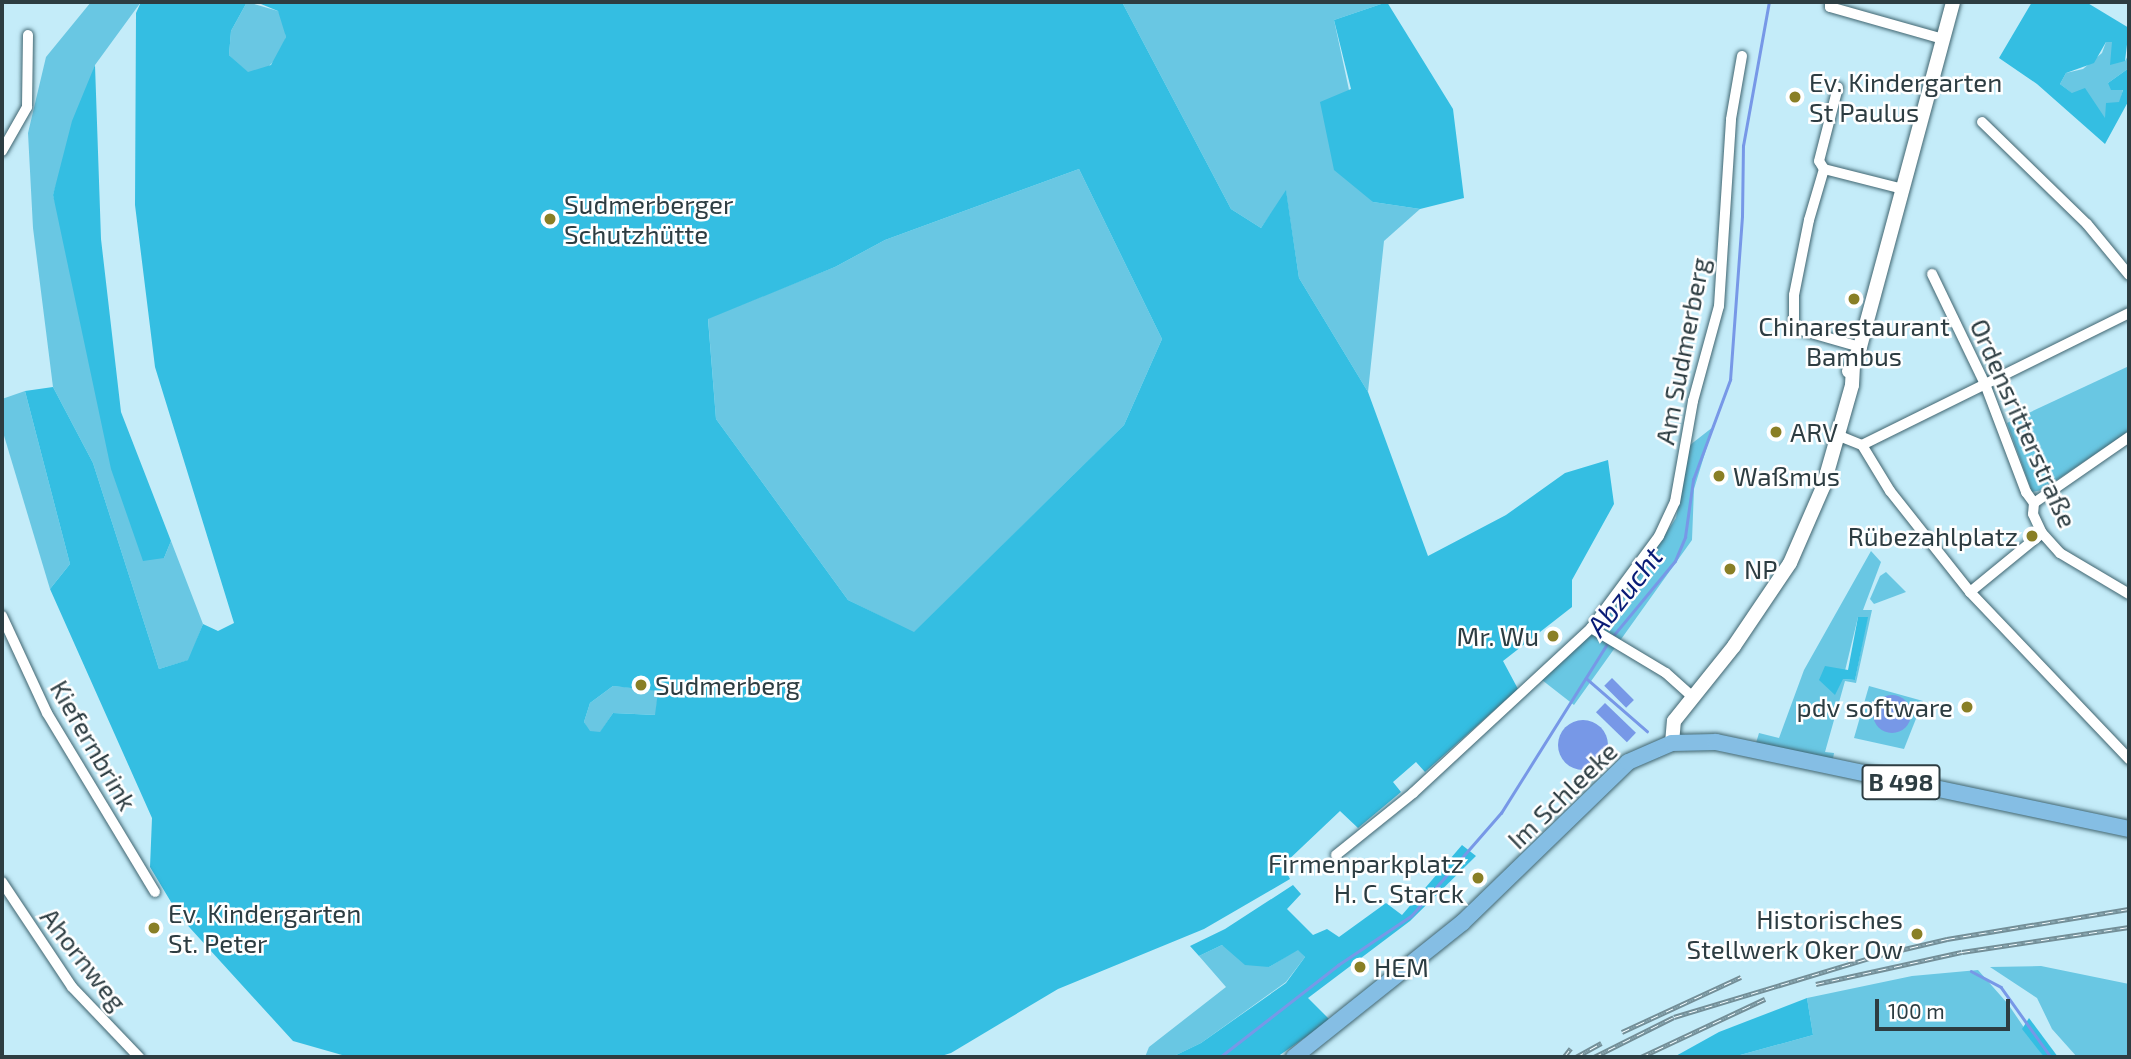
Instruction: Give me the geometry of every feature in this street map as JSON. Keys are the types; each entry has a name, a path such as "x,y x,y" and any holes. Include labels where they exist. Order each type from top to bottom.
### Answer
{"main road":[{"path":"1672,743 1674,720 1779,577 1823,488 1853,364 1860,347 1953,2"},
{"name":"Im Schleeke","path":"1294,1057 1462,923 1628,762 1672,743 1716,742 2129,829"}],"street":[{"path":"1830,4 1943,39"},
{"path":"2,152 27,107 29,34"},
{"name":"Am Sudmerberg","path":"1336,855 1413,793 1596,630 1660,536 1675,502 1693,401 1719,306 1731,119 1742,56"},
{"path":"1838,87 1819,161 1824,169 1903,189"},
{"path":"1982,122 2087,224 2129,275"},
{"path":"1824,169 1794,295 1794,328 1860,347"},
{"name":"Ordensritterstraße","path":"1932,274 1985,384 2026,492 2034,503 2033,514 2042,533 2060,553 2129,594"},
{"path":"1862,445 2129,313"},
{"path":"1837,435 1862,445 1890,491 1970,592 2129,760"},
{"path":"2034,503 2129,437"},
{"path":"1970,592 2042,533"},
{"name":"Kiefernbrink","path":"2,615 47,713 155,892"},
{"path":"1596,630 1666,673 1693,697"},
{"name":"Ahornweg","path":"2,882 72,987 139,1057"}],"shaded area":[{"path":"91,2 141,2 95,65 53,195 164,558 171,541 203,624 189,660 159,669 93,463 53,387 33,228 28,133 46,57"},
{"path":"141,2 247,2 231,31 229,55 248,72 271,65 286,37 278,11 256,2 1122,2 1231,209 1261,228 1286,190 1299,278 1368,392 1428,556 1506,515 1565,473 1608,460 1614,504 1572,580 1572,607 1503,661 1518,689 1425,772 1416,762 1393,782 1401,792 1358,828 1340,811 1283,865 1290,879 1204,929 1058,989 951,1053 938,1057 349,1057 293,1041 180,917 150,867 152,818 50,589 70,564 25,391 53,387 93,463 159,669 188,660 203,624 218,631 234,623 155,367 135,205 136,13","holes":["1079,169 1162,339 1124,425 914,632 848,600 716,419 708,319 835,267 885,240","613,686 658,691 655,715 613,713 600,732 590,731 584,722 590,703"]},
{"path":"247,2 278,11 283,19 286,37 280,55 263,72 247,72 229,55 231,31"},
{"path":"1122,2 1387,2 1334,20 1373,202 1420,209 1384,241 1368,392 1299,278 1286,192 1261,228 1231,209"},
{"path":"1387,2 1453,109 1464,198 1420,209 1373,202 1334,170 1320,102 1351,89 1334,20"},
{"path":"2032,2 2086,2 2129,28 2125,61 2110,65 2112,42 2106,42 2094,63 2066,73 2060,84 2072,93 2085,88 2105,118 2106,103 2119,102 2123,90 2111,90 2108,83 2129,68 2129,100 2105,144 2037,84 1999,58"},
{"path":"2113,41 2125,61 2129,54 2129,68 2108,83 2123,89 2120,102 2105,119 2060,84 2066,73 2083,69 2102,53 2106,42"},
{"path":"95,65 101,239 121,412 171,541 164,558 143,561 111,469 53,195 72,121"},
{"path":"1079,169 1162,339 1124,425 914,633 848,600 716,419 708,318 835,267 885,240"},
{"path":"2129,366 2129,431 2042,490 2032,492 2007,423"},
{"path":"25,391 70,564 50,589 2,429 2,399"},
{"path":"1713,427 1694,489 1692,540 1574,705 1542,680 1621,601 1676,518 1690,445"},
{"path":"1871,551 1881,562 1863,610 1872,610 1856,683 1845,681 1825,752 1834,753 1833,759 1756,743 1759,733 1779,738 1804,670","holes":["1858,617 1867,618 1855,680 1843,679"]},
{"path":"1886,572 1906,592 1874,604 1870,599 1880,576"},
{"path":"1858,617 1868,617 1855,680 1843,679 1835,695 1819,680 1825,666 1848,670"},
{"path":"1612,678 1634,700 1626,708 1604,686"},
{"path":"613,686 658,690 656,715 613,713 600,733 589,732 584,722 590,703"},
{"path":"1869,686 1923,701 1904,749 1854,738"},
{"path":"1892,695 1905,701 1911,714 1905,727 1892,733 1879,727 1873,714 1879,701"},
{"path":"1605,703 1636,733 1627,742 1596,712"},
{"path":"1583,720 1601,727 1608,745 1601,763 1583,770 1565,763 1558,745 1565,727"},
{"path":"1462,845 1476,856 1410,921 1308,998 1330,1020 1277,1057 1172,1057 1201,1043 1286,983 1305,957 1298,950 1269,967 1245,965 1222,945 1199,956 1190,946 1225,929 1293,885 1301,894 1287,909 1313,935 1327,929 1339,937 1386,903 1402,915"},
{"path":"1222,945 1269,967 1298,949 1305,957 1286,982 1201,1043 1172,1057 1145,1057 1149,1047 1226,987 1199,956"},
{"path":"2041,966 2129,984 2129,1057 2077,1057 2052,1029 2037,998 1990,967"},
{"path":"1978,970 2008,1004 2044,1057 1733,1057 1813,1035 1807,998 1912,976"},
{"path":"1807,998 1813,1035 1733,1057 1674,1057 1719,1032"},
{"path":"2029,1018 2058,1057 2044,1057 2022,1029"}],"waterway":[{"name":"Abzucht","path":"1613,636 1675,561 1685,537 1693,480 1730,380 1742,216 1743,146 1769,2"},
{"name":"Abzucht","path":"1220,1057 1338,965 1411,916 1501,813 1609,641"},
{"path":"1586,678 1647,731"},
{"path":"1971,971 2001,987 2051,1057"}],"railway":[{"path":"1594,1057 1674,1017 1879,955 1947,939 2129,909"},
{"path":"1816,984 1962,952 2129,927"},
{"path":"1622,1032 1741,977"},
{"path":"1641,1057 1765,999"},
{"path":"1576,1057 1601,1043"},
{"path":"1564,1057 1571,1048"}],"place":[{"name":"Ev. Kindergarten St Paulus","path":"1795,97"},
{"name":"Sudmerberger Schutzhütte","path":"550,219"},
{"name":"Chinarestaurant Bambus","path":"1854,299"},
{"name":"ARV","path":"1776,432"},
{"name":"Waßmus","path":"1719,476"},
{"name":"Rübezahlplatz","path":"2032,536"},
{"name":"NP","path":"1730,569"},
{"name":"Mr. Wu","path":"1553,636"},
{"name":"Sudmerberg","path":"641,685"},
{"name":"pdv software","path":"1967,707"},
{"name":"Firmenparkplatz H. C. Starck","path":"1478,878"},
{"name":"Ev. Kindergarten St. Peter","path":"154,928"},
{"name":"Historisches Stellwerk Oker Ow","path":"1917,934"},
{"name":"HEM","path":"1360,967"}]}
